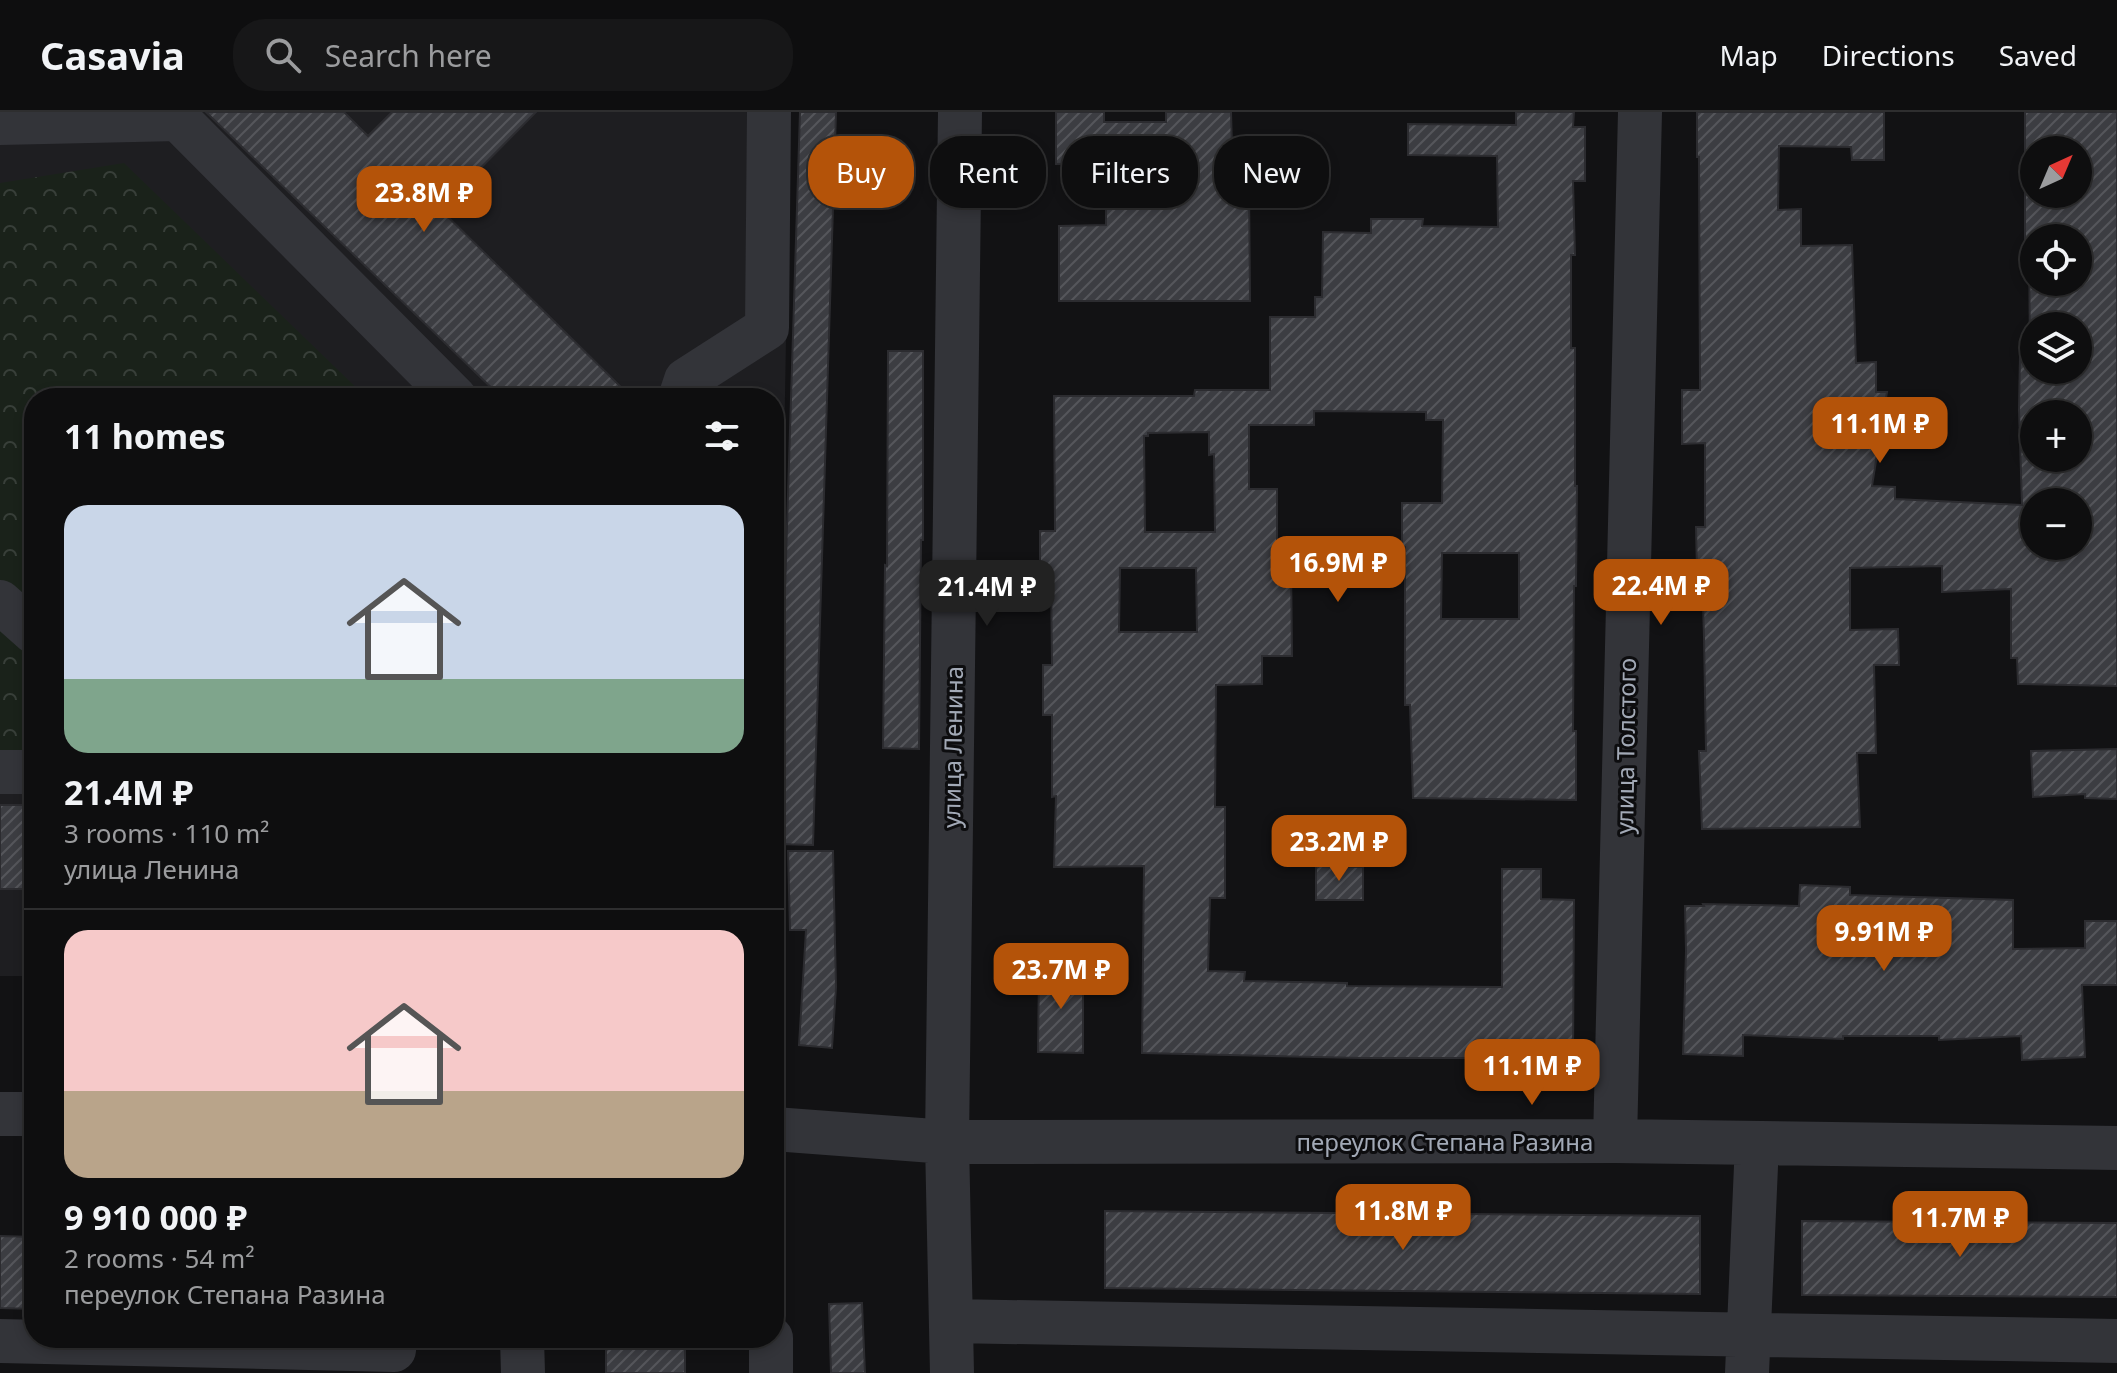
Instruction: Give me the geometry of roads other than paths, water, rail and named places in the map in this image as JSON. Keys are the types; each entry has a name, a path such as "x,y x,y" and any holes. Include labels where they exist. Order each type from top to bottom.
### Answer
{"street":[{"path":"683,388 686,380 767,328 769,112"},
{"name":"улица Ленина","path":"952,1373 947,1142 960,112"},
{"name":"улица Толстого","path":"1615,1141 1640,112"},
{"path":"0,123 178,119 445,388"},
{"path":"0,602 24,623"},
{"path":"0,772 24,772"},
{"path":"0,1114 24,1114"},
{"name":"переулок Степана Разина","path":"784,1130 947,1142 1615,1141 2117,1148"},
{"path":"1748,1354 1757,1143"},
{"path":"951,1321 1748,1354 2117,1341"},
{"path":"0,1341 24,1342"},
{"path":"206,1348 383,1354"},
{"path":"522,1348 523,1373"},
{"path":"771,1348 771,1373"}]}
